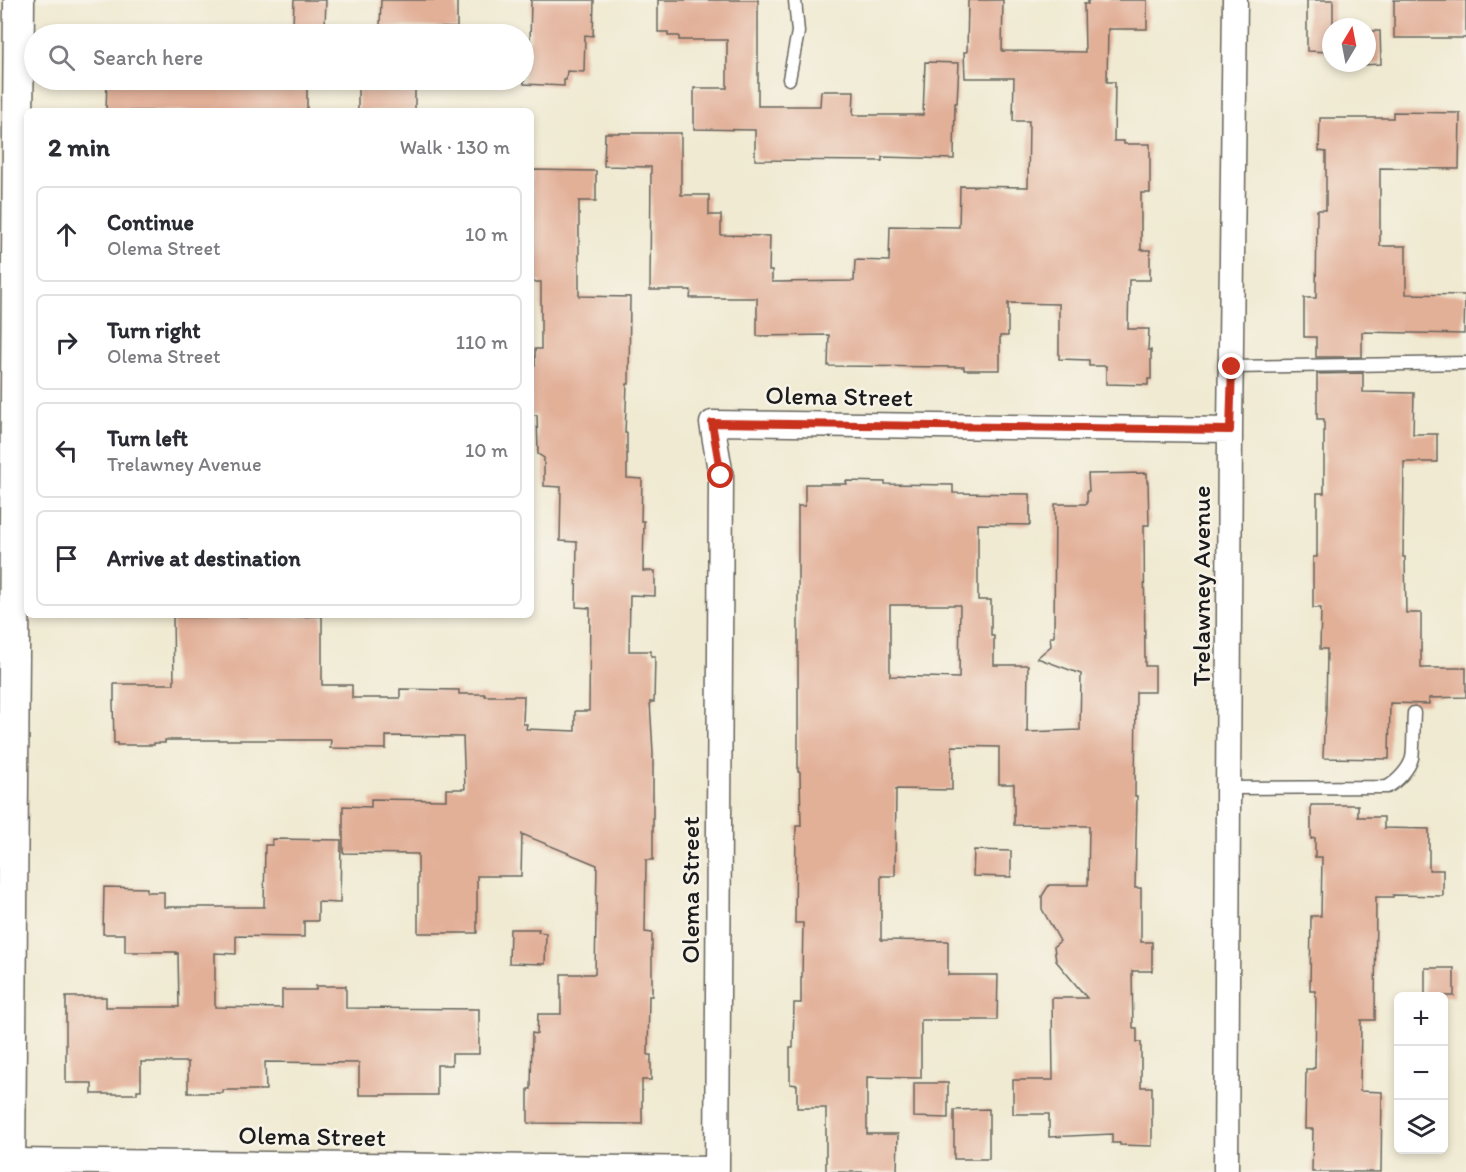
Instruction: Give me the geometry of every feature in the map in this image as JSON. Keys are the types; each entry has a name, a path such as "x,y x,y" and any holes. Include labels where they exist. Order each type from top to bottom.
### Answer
{"street":[{"path":"10,1167 5,980 6,803 19,0"},
{"name":"Trelawney Avenue","path":"1226,1172 1235,0"},
{"name":"Olema Street","path":"10,1167 717,1169 721,476 712,423 1230,430"}],"lane":[{"path":"789,80 798,32 795,0"},
{"path":"1232,367 1466,363"},
{"path":"1228,788 1387,787 1394,784 1412,759 1414,713"}],"building":[{"path":"294,0 326,0 325,24 293,24"},
{"path":"381,0 457,0 457,24 380,24"},
{"path":"531,0 594,0 593,36 585,35 584,72 567,71 564,86 534,84 534,24 530,24"},
{"path":"658,0 758,0 758,106 820,106 821,91 854,91 853,115 923,115 925,62 959,63 957,103 955,103 954,159 882,157 882,161 755,160 755,130 694,129 694,88 727,88 727,40 679,40 679,36 668,36 668,32 658,32"},
{"path":"968,0 1003,0 1002,51 1085,52 1084,4 1088,4 1088,0 1147,0 1147,29 1108,29 1107,82 1115,82 1114,141 1124,141 1124,144 1150,144 1150,193 1141,193 1141,250 1150,250 1150,280 1129,280 1128,329 1149,329 1148,350 1151,350 1151,379 1148,379 1148,385 1106,384 1106,366 1089,366 1089,360 1059,359 1059,304 1008,303 1008,336 1000,336 1000,370 964,370 964,367 828,366 829,335 757,336 757,298 690,298 691,290 650,290 651,167 604,166 605,133 681,133 681,195 709,195 709,215 721,215 721,235 770,236 769,271 772,271 772,282 854,281 855,260 889,261 890,226 959,227 960,186 1028,187 1029,121 1013,121 1014,78 965,78 964,52 967,52"},
{"path":"1307,0 1333,0 1333,18 1322,18 1322,52 1307,51"},
{"path":"1394,0 1466,0 1466,38 1394,38"},
{"path":"1376,31 1380,31 1381,64 1376,64"},
{"path":"107,90 307,90 307,108 106,108"},
{"path":"358,90 415,90 415,108 358,108"},
{"path":"1393,112 1460,113 1459,169 1380,168 1380,246 1406,246 1406,294 1465,295 1464,334 1362,332 1362,357 1316,357 1316,337 1304,337 1304,298 1316,298 1317,210 1326,210 1326,152 1319,151 1320,118 1393,118"},
{"path":"534,170 596,171 596,201 579,201 579,296 630,297 629,384 627,384 625,433 627,433 627,478 642,479 643,571 655,571 655,596 630,595 629,651 651,651 651,656 655,656 654,702 650,702 653,752 653,860 646,860 645,932 652,933 652,996 649,996 648,1055 651,1055 651,1080 642,1080 642,1124 528,1123 532,1033 537,1034 538,1014 561,1014 561,974 595,974 597,865 522,834 521,876 477,876 477,933 418,933 418,854 343,853 343,806 371,807 371,799 446,800 446,789 465,789 463,737 386,736 386,749 330,748 331,740 165,740 165,743 154,743 154,745 117,745 114,743 114,684 174,684 173,618 322,618 322,685 352,685 352,698 400,698 400,689 459,690 459,694 524,696 523,724 527,724 526,729 575,731 575,711 589,711 590,608 576,607 577,542 560,541 561,487 544,486 544,458 538,454 537,415 534,415 534,365 535,349 541,349 541,282 534,282"},
{"path":"1363,373 1363,392 1414,393 1413,434 1437,434 1437,462 1404,462 1403,557 1405,557 1406,613 1421,613 1421,668 1466,668 1466,697 1429,698 1429,704 1390,703 1389,759 1323,758 1327,649 1320,649 1321,608 1313,608 1313,557 1317,557 1317,493 1324,493 1324,419 1317,419 1317,374"},
{"path":"1147,473 1148,482 1149,525 1144,525 1145,666 1155,666 1155,692 1136,692 1135,888 1141,888 1141,942 1152,942 1152,971 1132,971 1133,1028 1137,1028 1137,1042 1141,1042 1141,1087 1152,1087 1152,1146 1112,1143 1112,1134 1049,1137 1049,1114 1013,1114 1013,1080 1053,1080 1052,998 1087,998 1056,961 1054,946 1060,941 1042,909 1042,896 1049,885 1088,885 1089,826 1014,825 1014,784 999,784 999,747 952,746 952,790 896,789 895,876 881,876 881,940 948,941 948,975 998,975 997,1020 921,1020 921,1078 867,1077 867,1134 898,1134 897,1172 826,1172 826,1108 797,1108 797,1085 790,1084 794,1003 801,1003 802,977 803,923 795,923 796,826 801,826 800,772 798,772 798,506 805,506 805,484 847,484 846,481 953,485 953,493 1030,494 1030,525 978,524 978,600 991,600 994,665 1028,665 1027,732 1080,730 1081,674 1037,658 1051,646 1050,637 1054,637 1055,504 1087,504 1088,474","holes":["890,605 960,605 959,678 890,676"]},
{"path":"1311,805 1358,805 1358,817 1384,817 1384,828 1429,829 1429,870 1443,870 1443,896 1376,897 1375,1020 1361,1020 1360,1091 1382,1092 1381,1172 1312,1172 1313,1129 1305,1129 1306,1069 1315,1068 1316,996 1315,991 1310,991 1311,916 1321,916 1322,857 1315,857 1315,838 1311,839"},
{"path":"272,839 341,840 340,903 318,902 318,921 304,921 304,937 236,936 236,954 215,953 215,1007 282,1008 282,990 316,990 316,986 346,986 346,1008 479,1009 479,1054 452,1054 452,1065 437,1065 437,1095 359,1095 359,1063 265,1062 266,1090 223,1090 223,1093 188,1093 188,1062 141,1062 141,1090 137,1090 137,1094 92,1094 92,1083 66,1083 66,997 106,997 106,1007 179,1007 178,953 125,952 125,934 103,934 104,887 147,888 147,892 164,892 164,907 264,907 265,845 272,845"},
{"path":"974,850 1011,851 1011,877 973,876"},
{"path":"510,929 539,929 538,932 546,933 545,964 509,963"},
{"path":"1425,968 1454,968 1454,996 1448,996 1448,992 1425,992"},
{"path":"914,1083 948,1083 948,1118 914,1117"},
{"path":"989,1109 989,1159 954,1159 954,1110"}],"route":[{"path":"721,476 712,423 1230,430 1232,367"}]}
